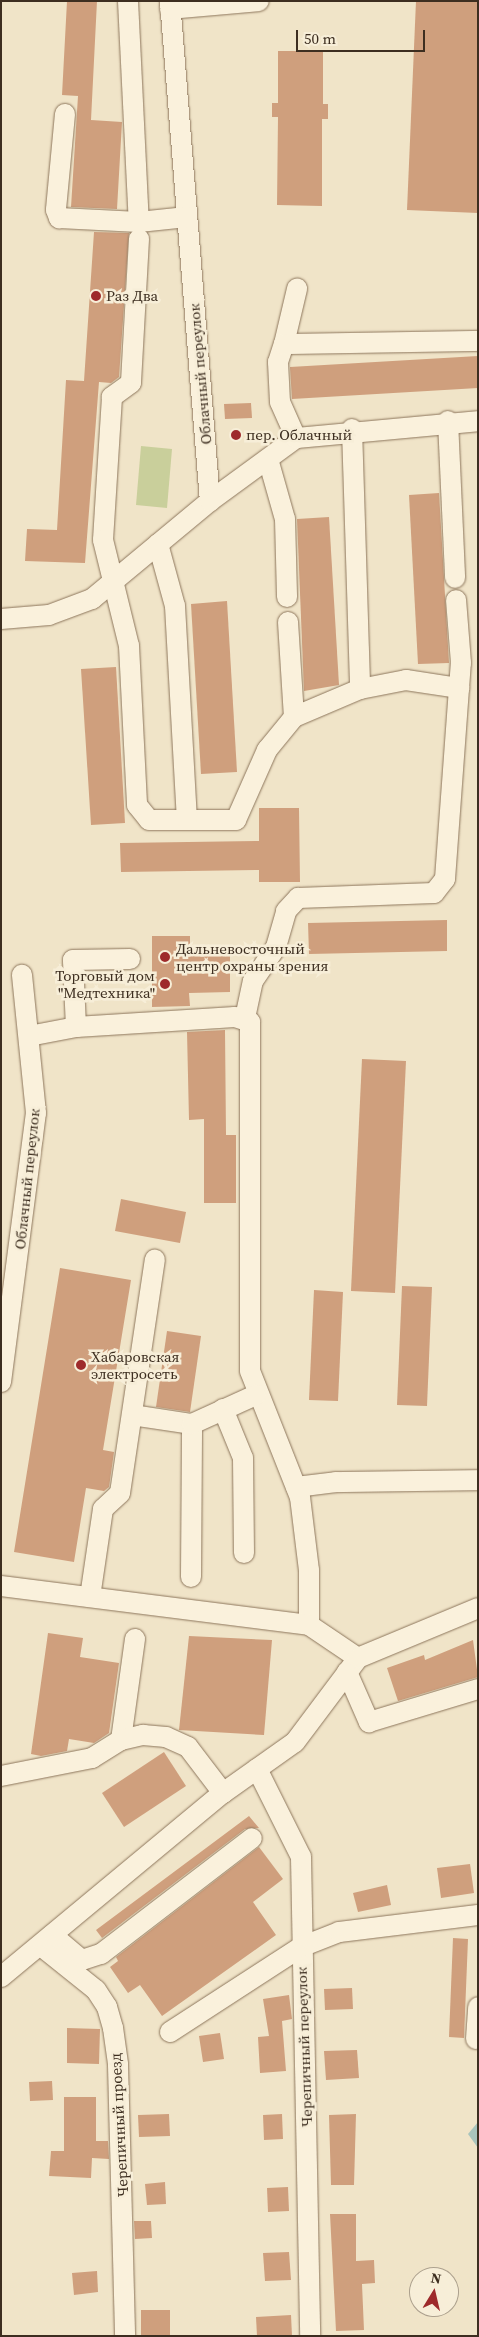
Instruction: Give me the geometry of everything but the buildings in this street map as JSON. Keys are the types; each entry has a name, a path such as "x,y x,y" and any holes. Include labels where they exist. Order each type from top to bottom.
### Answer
{"street":[{"path":"128,1 139,231 131,383 112,397 103,540 111,583 129,646 137,805 148,820 236,820 267,750 294,717 360,689 406,680 459,688"},
{"path":"170,5 259,1"},
{"name":"Облачный переулок","path":"170,5 210,501"},
{"path":"65,114 56,210 59,218 139,231 187,217"},
{"path":"296,438 280,402 278,362 297,289"},
{"path":"284,344 478,341"},
{"path":"1,619 62,610 92,599 210,501 296,438 352,429 448,421 478,421"},
{"path":"448,421 455,578"},
{"path":"352,429 360,689"},
{"path":"268,458 285,519 287,597"},
{"path":"158,544 175,606 187,820"},
{"path":"308,1624 309,1570 296,1487 282,1442 256,1395 250,1371 253,1037 245,1018 254,982 276,947 286,912 298,898 434,892 445,879 459,688 456,600"},
{"path":"288,622 294,717"},
{"path":"76,1027 73,960 130,959"},
{"name":"Облачный переулок","path":"1,1382 36,1113 22,975"},
{"path":"29,1036 76,1027 245,1018"},
{"path":"90,1597 103,1509 120,1493 155,1260"},
{"path":"132,1415 192,1424 223,1408 256,1395"},
{"path":"223,1408 243,1458 244,1553"},
{"path":"192,1424 192,1576"},
{"path":"296,1487 336,1482 478,1480"},
{"path":"1,1586 308,1624 334,1638 353,1665 369,1722 478,1689"},
{"path":"1,1978 222,1793 295,1742 353,1665 478,1608"},
{"path":"121,1740 134,1639"},
{"path":"1,1776 92,1758 121,1740 143,1735 166,1737 188,1747 222,1793"},
{"name":"Черепичный переулок","path":"257,1770 301,1857 301,1947 310,2336"},
{"path":"82,1960 101,1954 146,1922 252,1838"},
{"path":"170,2032 301,1947 339,1932 478,1916"},
{"path":"46,1941 82,1960 110,1995"},
{"name":"Черепичный проезд","path":"46,1941 96,1990 108,2007 113,2028 118,2065 125,2336"},
{"path":"476,2039 478,2007"}],"green space":[{"path":"141,446 172,449 167,508 136,505"}],"water":[{"path":"478,2122 478,2148 468,2134"}],"place":[{"name":"Раз Два","path":"96,296"},
{"name":"пер. Облачный","path":"236,435"},
{"name":"Дальневосточный центр охраны зрения","path":"165,957"},
{"name":"Торговый дом \"Медтехника\"","path":"165,984"},
{"name":"Хабаровская электросеть","path":"81,1365"}]}
